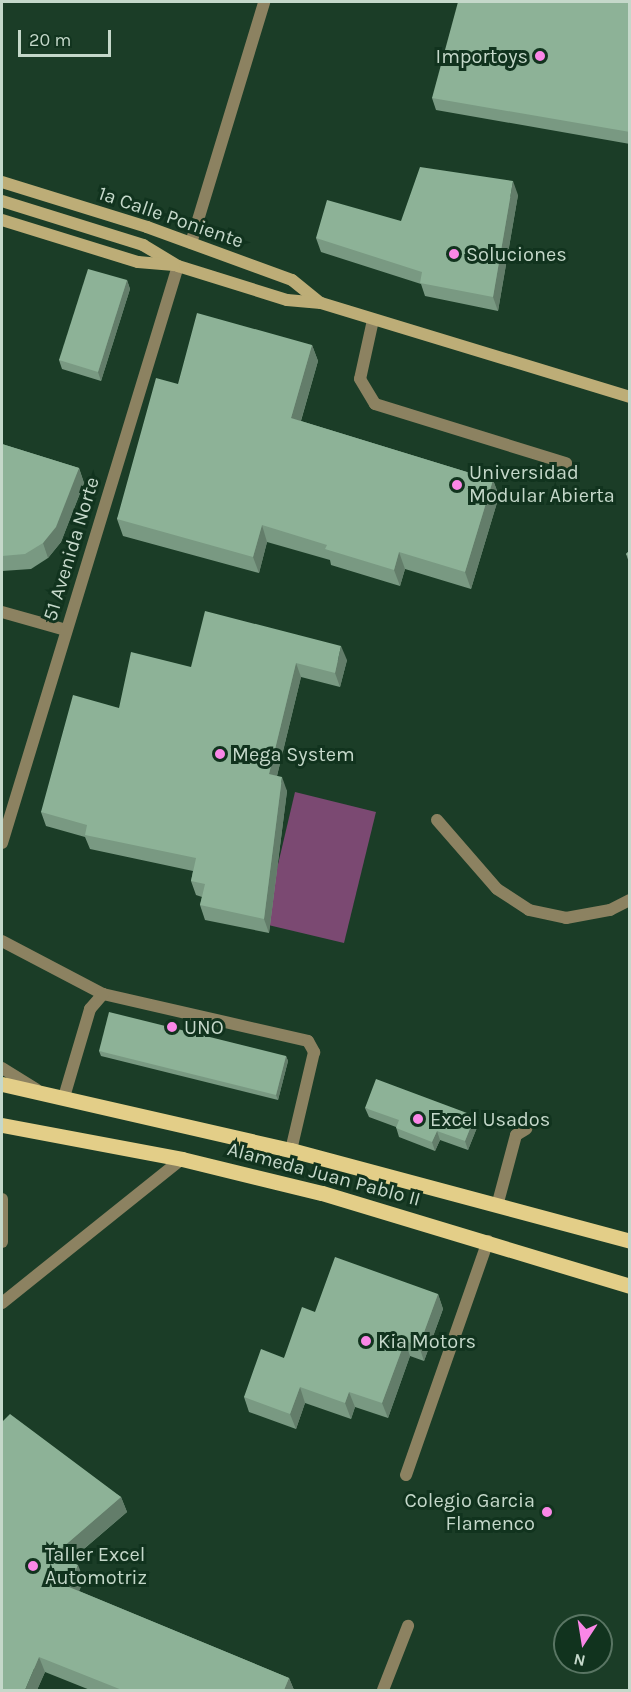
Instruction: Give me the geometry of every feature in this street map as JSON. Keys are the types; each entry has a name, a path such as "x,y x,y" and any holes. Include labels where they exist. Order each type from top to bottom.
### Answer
{"main road":[{"name":"Alameda Juan Pablo II","path":"2,1084 291,1150 630,1241"},
{"name":"Alameda Juan Pablo II","path":"2,1125 182,1159 322,1193 488,1241 630,1286"}],"street":[{"path":"191,243 264,2"},
{"name":"1a Calle Poniente","path":"2,182 191,243 292,280 321,303"},
{"name":"1a Calle Poniente","path":"2,201 143,245 178,266"},
{"name":"1a Calle Poniente","path":"2,220 138,262 178,266 287,300 321,303 630,397"},
{"name":"51 Avenida Norte","path":"2,843 178,266"},
{"path":"373,320 360,380 375,404 566,463"},
{"path":"2,612 66,630"},
{"path":"437,820 497,889 529,910 566,918 610,910 630,900"},
{"path":"2,941 104,994 308,1041 314,1052 291,1150"},
{"path":"64,1097 90,1008 104,994"},
{"path":"2,1068 42,1092"},
{"path":"497,1206 516,1135 526,1129"},
{"path":"2,1303 182,1159"},
{"path":"2,1199 2,1242"},
{"path":"406,1475 488,1241"},
{"path":"382,1690 408,1626"}],"shaded area":[{"path":"295,792 376,812 344,943 264,924"}],"building":[{"name":"Importoys","path":"458,2 630,2 630,132 432,98"},
{"name":"Soluciones","path":"420,167 513,181 493,297 420,283 422,272 316,238 327,200 401,221"},
{"path":"88,269 127,280 98,372 59,360"},
{"path":"197,313 312,345 291,418 493,480 465,572 399,552 394,570 325,549 327,545 262,525 253,557 117,519 156,378 178,384"},
{"path":"2,444 79,468 56,527 43,543 25,554 2,556"},
{"path":"205,611 341,646 335,673 296,663 269,774 282,777 264,919 200,905 205,884 191,881 196,858 85,835 87,825 41,812 73,695 119,708 131,652 191,667"},
{"path":"109,1012 286,1056 276,1095 99,1051"},
{"name":"Excel Usados","path":"376,1079 475,1116 465,1141 437,1131 432,1142 396,1128 399,1120 365,1108"},
{"name":"Kia Motors","path":"335,1257 438,1294 419,1346 405,1341 382,1403 349,1392 345,1403 300,1387 290,1414 244,1397 261,1349 284,1358 302,1307 315,1312"},
{"path":"10,1414 121,1497 55,1554 78,1565 69,1587 289,1678 284,1690 122,1690 39,1657 25,1690 2,1690 2,1422"}],"place":[{"name":"Importoys","path":"540,56"},
{"name":"Soluciones","path":"454,254"},
{"name":"Universidad Modular Abierta","path":"457,485"},
{"name":"Mega System","path":"220,754"},
{"name":"UNO","path":"172,1027"},
{"name":"Excel Usados","path":"418,1119"},
{"name":"Kia Motors","path":"366,1341"},
{"name":"Colegio Garcia Flamenco","path":"547,1512"},
{"name":"Taller Excel Automotriz","path":"33,1566"}]}
